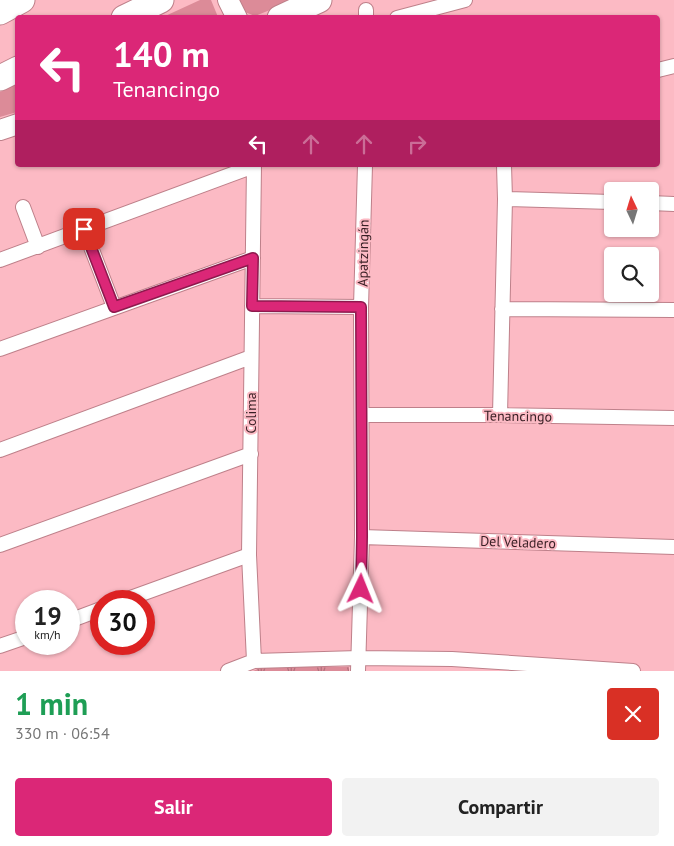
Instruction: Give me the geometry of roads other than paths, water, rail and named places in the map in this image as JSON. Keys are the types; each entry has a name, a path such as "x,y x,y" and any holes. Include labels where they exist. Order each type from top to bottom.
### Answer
{"highway":[{"path":"0,12 22,0"},
{"path":"130,15 161,0"},
{"path":"286,15 319,0"},
{"path":"0,78 15,70"}],"street":[{"path":"228,0 235,15"},
{"path":"408,15 465,0"},
{"path":"660,70 674,66"},
{"path":"0,130 15,125"},
{"path":"0,260 251,167"},
{"name":"Colima","path":"254,167 249,555 254,661"},
{"name":"Apatzingán","path":"359,665 362,537 361,307 365,167"},
{"path":"500,415 504,167"},
{"path":"505,198 604,202"},
{"path":"659,203 674,204"},
{"path":"23,207 38,246"},
{"path":"84,229 114,307"},
{"path":"0,349 253,258"},
{"path":"252,306 361,307"},
{"path":"502,309 674,310"},
{"path":"0,450 251,356"},
{"name":"Tenancingo","path":"362,415 674,418"},
{"path":"0,545 251,454"},
{"name":"Del Veladero","path":"362,537 674,547"},
{"path":"152,590 249,555"},
{"path":"0,646 15,640"},
{"path":"228,671 254,661 633,671"}]}
